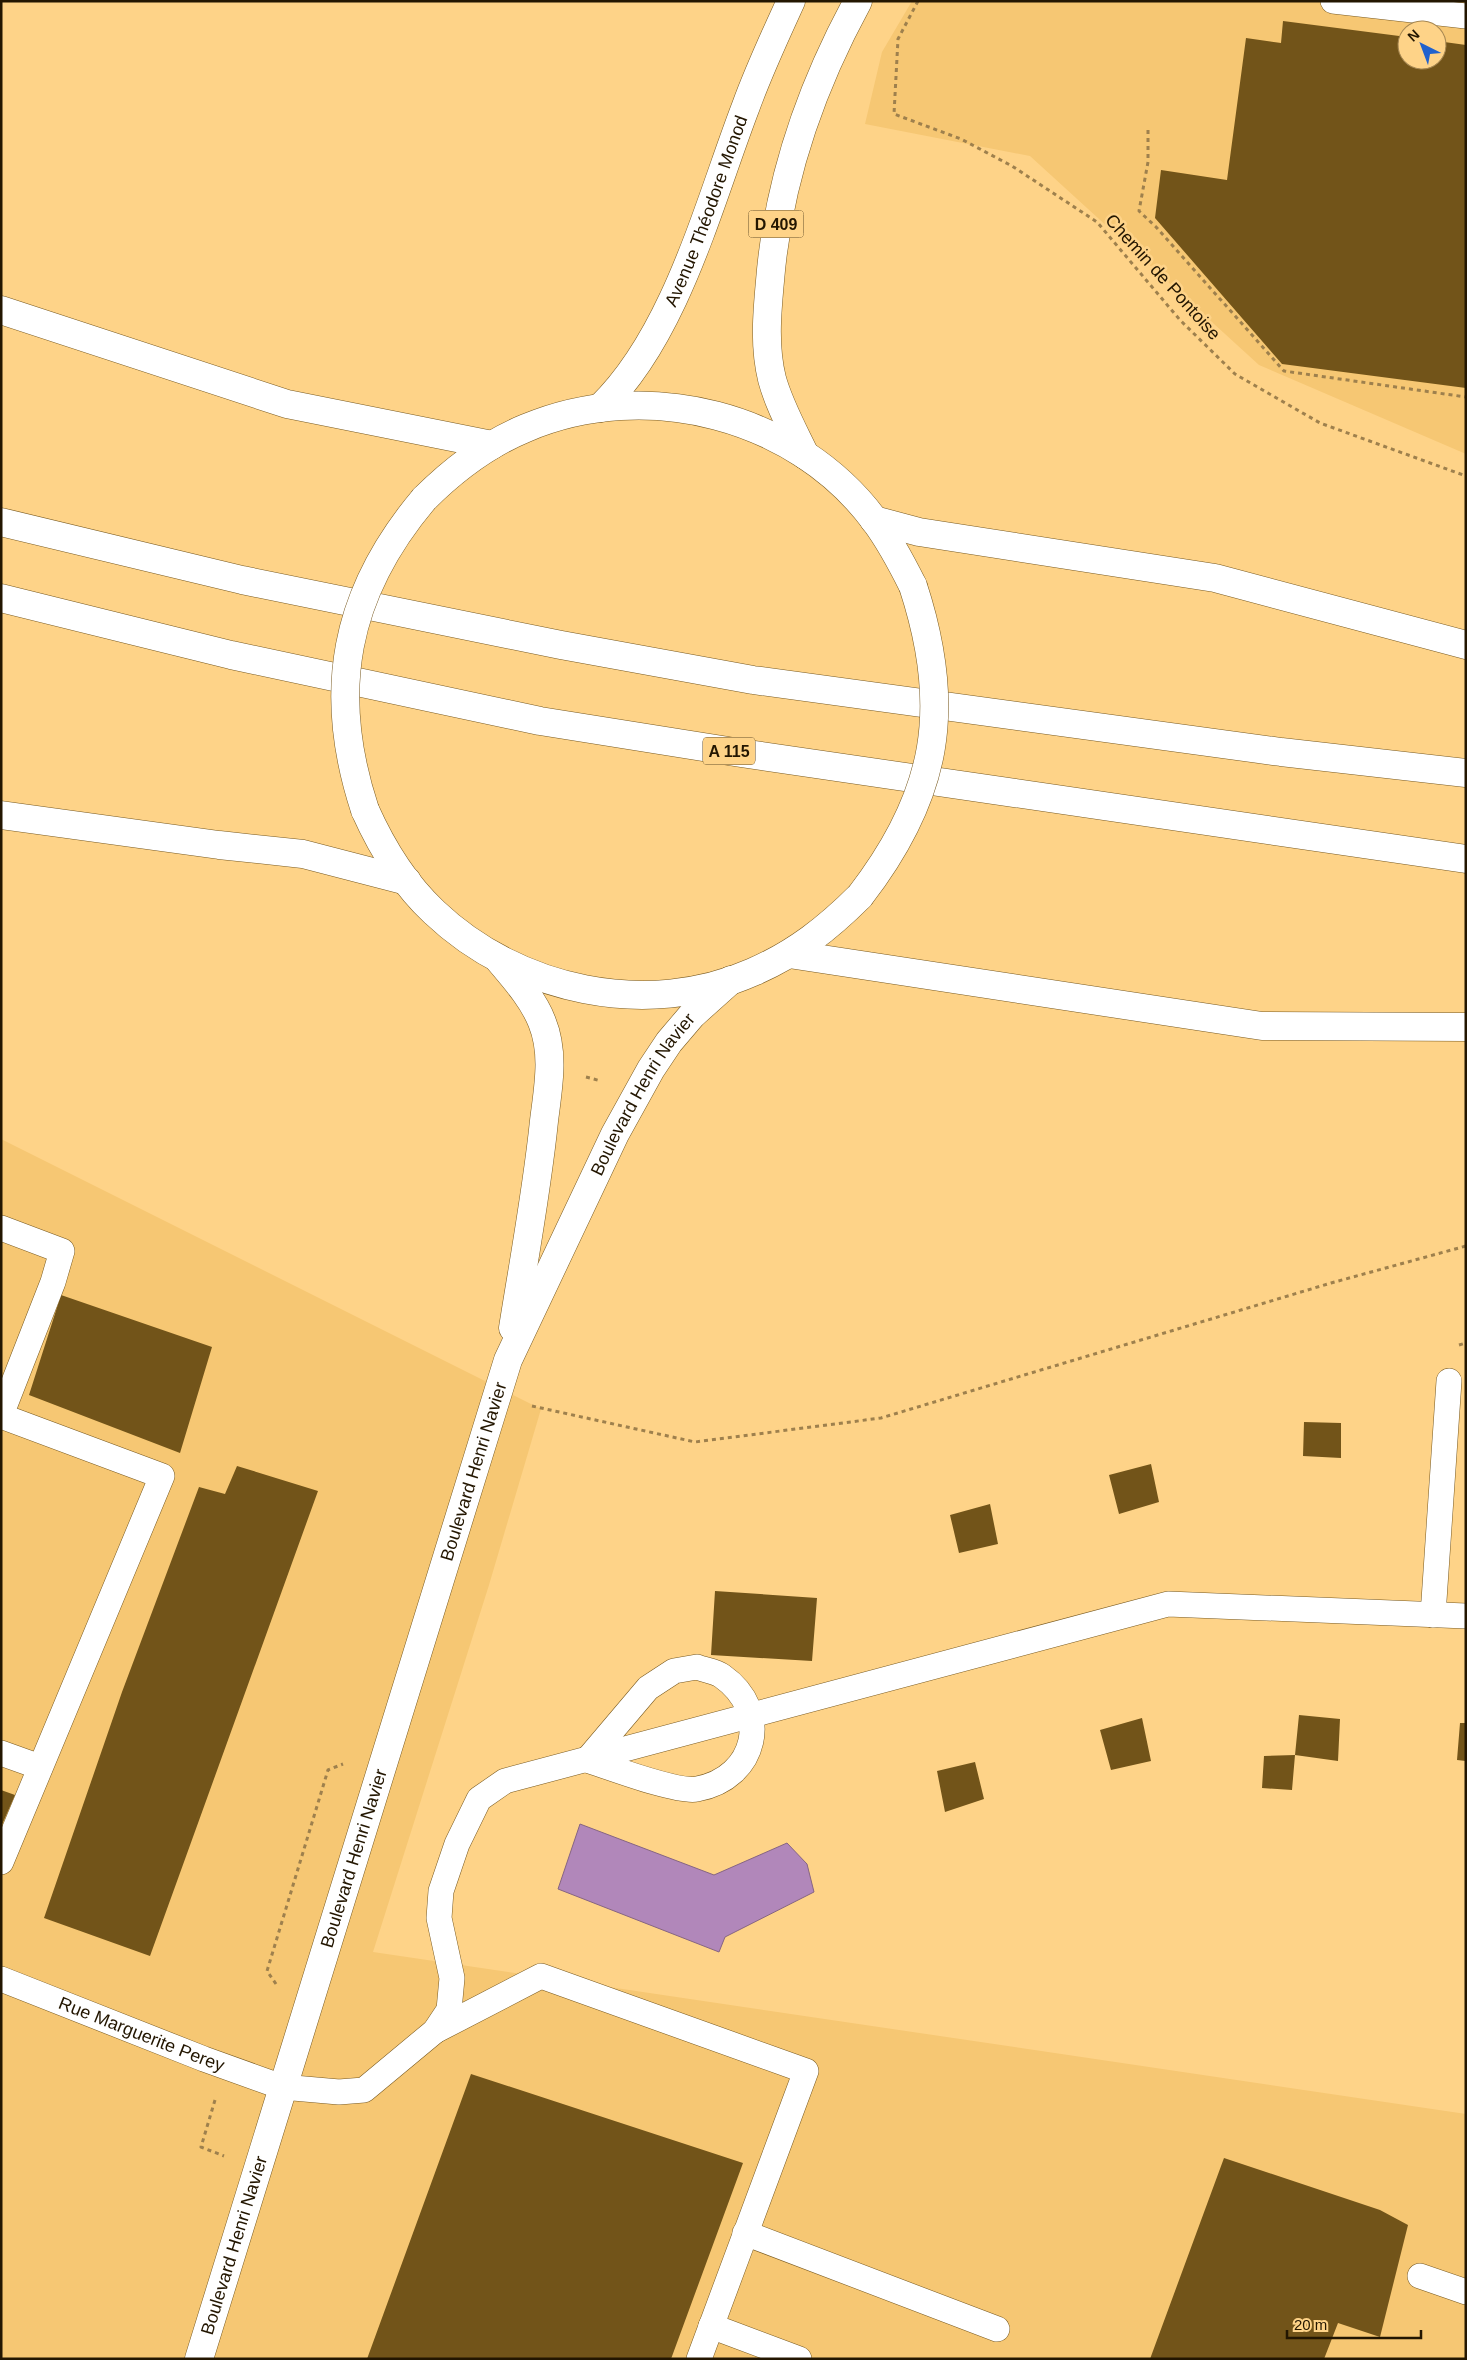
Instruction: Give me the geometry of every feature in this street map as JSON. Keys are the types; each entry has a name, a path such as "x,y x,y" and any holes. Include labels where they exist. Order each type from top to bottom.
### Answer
{"main road":[{"name":"Avenue Théodore Monod","path":"600,408 628,378 667,309 703,229 763,62 791,1"},
{"name":"D 409","path":"805,455 780,404 772,378 767,338 772,249 779,204 803,121 819,79 858,1"},
{"path":"1,310 287,404 492,446"},
{"path":"643,405 686,408 727,418 768,434 805,455 842,485 874,520 913,586 930,648 935,694 933,730 927,767 916,802 902,836 882,867 860,896 820,932 789,954 732,980 693,990 663,994 613,994 573,988 535,976 499,960 465,938 440,917 406,881 386,851 366,810 355,778 348,746 345,704 350,645 357,613 373,574 403,524 424,499 467,460 526,428 563,416 600,408 643,405"},
{"path":"874,520 919,532 1216,578 1466,645"},
{"path":"1,522 242,580 551,643 753,680 1271,751 1466,773"},
{"name":"A 115","path":"1,598 231,655 540,721 742,754 1466,859"},
{"path":"1,815 195,842 303,854 406,881"},
{"path":"789,954 1262,1026 1466,1027"},
{"name":"Boulevard Henri Navier","path":"499,960 534,1006 543,1023 548,1044 550,1066 540,1158 508,1360"},
{"name":"Boulevard Henri Navier","path":"199,2359 508,1360 615,1134 651,1069 669,1042 692,1015 732,980"}],"lane":[{"path":"1333,1 1466,16"},
{"path":"1,1228 62,1251 54,1282 1,1416 162,1476 1,1862"},
{"path":"1433,1615 1449,1380"},
{"path":"435,2030 449,2010 452,1978 439,1918 441,1891 457,1844 478,1799 505,1781 1168,1604 1466,1616"},
{"path":"696,1667 720,1675 732,1685 742,1698 750,1716 753,1733 750,1750 738,1768 718,1782 696,1790 663,1784 587,1760 648,1688 674,1671 696,1667"},
{"path":"1,1753 40,1767"},
{"path":"435,2030 540,1976 806,2071 699,2359"},
{"name":"Rue Marguerite Perey","path":"1,1979 204,2059 282,2087 339,2092 364,2090 435,2030"},
{"path":"745,2233 996,2329"},
{"path":"1420,2276 1466,2292"},
{"path":"711,2326 799,2359"}],"path":[{"name":"Chemin de Pontoise","path":"918,1 898,38 894,114 961,139 1012,166 1097,222 1180,320 1235,374 1320,423 1466,476"},
{"path":"1148,130 1148,162 1139,211 1156,227 1284,371 1466,397"},
{"path":"495,1398 695,1442 881,1418 1331,1283 1466,1246"},
{"path":"280,1990 267,1971 328,1770 344,1763"},
{"path":"217,2093 201,2147 258,2166"}],"shaded area":[{"path":"912,1 1466,1 1466,454 1259,365 1030,156 865,124 882,52"},
{"path":"1,1139 541,1409 489,1585 373,1952 1466,2114 1466,2359 1,2359"},
{"path":"580,1824 714,1875 787,1843 807,1864 814,1892 725,1937 719,1952 558,1889"}],"building":[{"path":"1283,21 1397,36 1397,70 1447,70 1447,42 1466,45 1466,388 1282,364 1155,218 1161,170 1227,180 1246,38 1281,43"},
{"path":"61,1295 212,1347 180,1453 29,1395"},
{"path":"1304,1422 1341,1423 1341,1458 1303,1456"},
{"path":"1151,1464 1159,1502 1119,1514 1109,1475"},
{"path":"237,1466 318,1491 150,1956 44,1918 122,1692 199,1487 225,1494"},
{"path":"990,1504 998,1544 959,1553 950,1515"},
{"path":"715,1591 817,1598 812,1661 711,1655"},
{"path":"1299,1715 1340,1719 1338,1761 1295,1755"},
{"path":"1142,1718 1151,1761 1111,1770 1100,1730"},
{"path":"1460,1723 1466,1723 1466,1761 1457,1760"},
{"path":"1295,1755 1292,1790 1262,1788 1264,1756"},
{"path":"975,1762 984,1799 945,1812 937,1771"},
{"path":"1,1790 15,1795 1,1827"},
{"path":"471,2074 743,2163 671,2359 367,2359"},
{"path":"1224,2158 1380,2210 1408,2225 1380,2337 1338,2323 1324,2359 1150,2359"}]}
